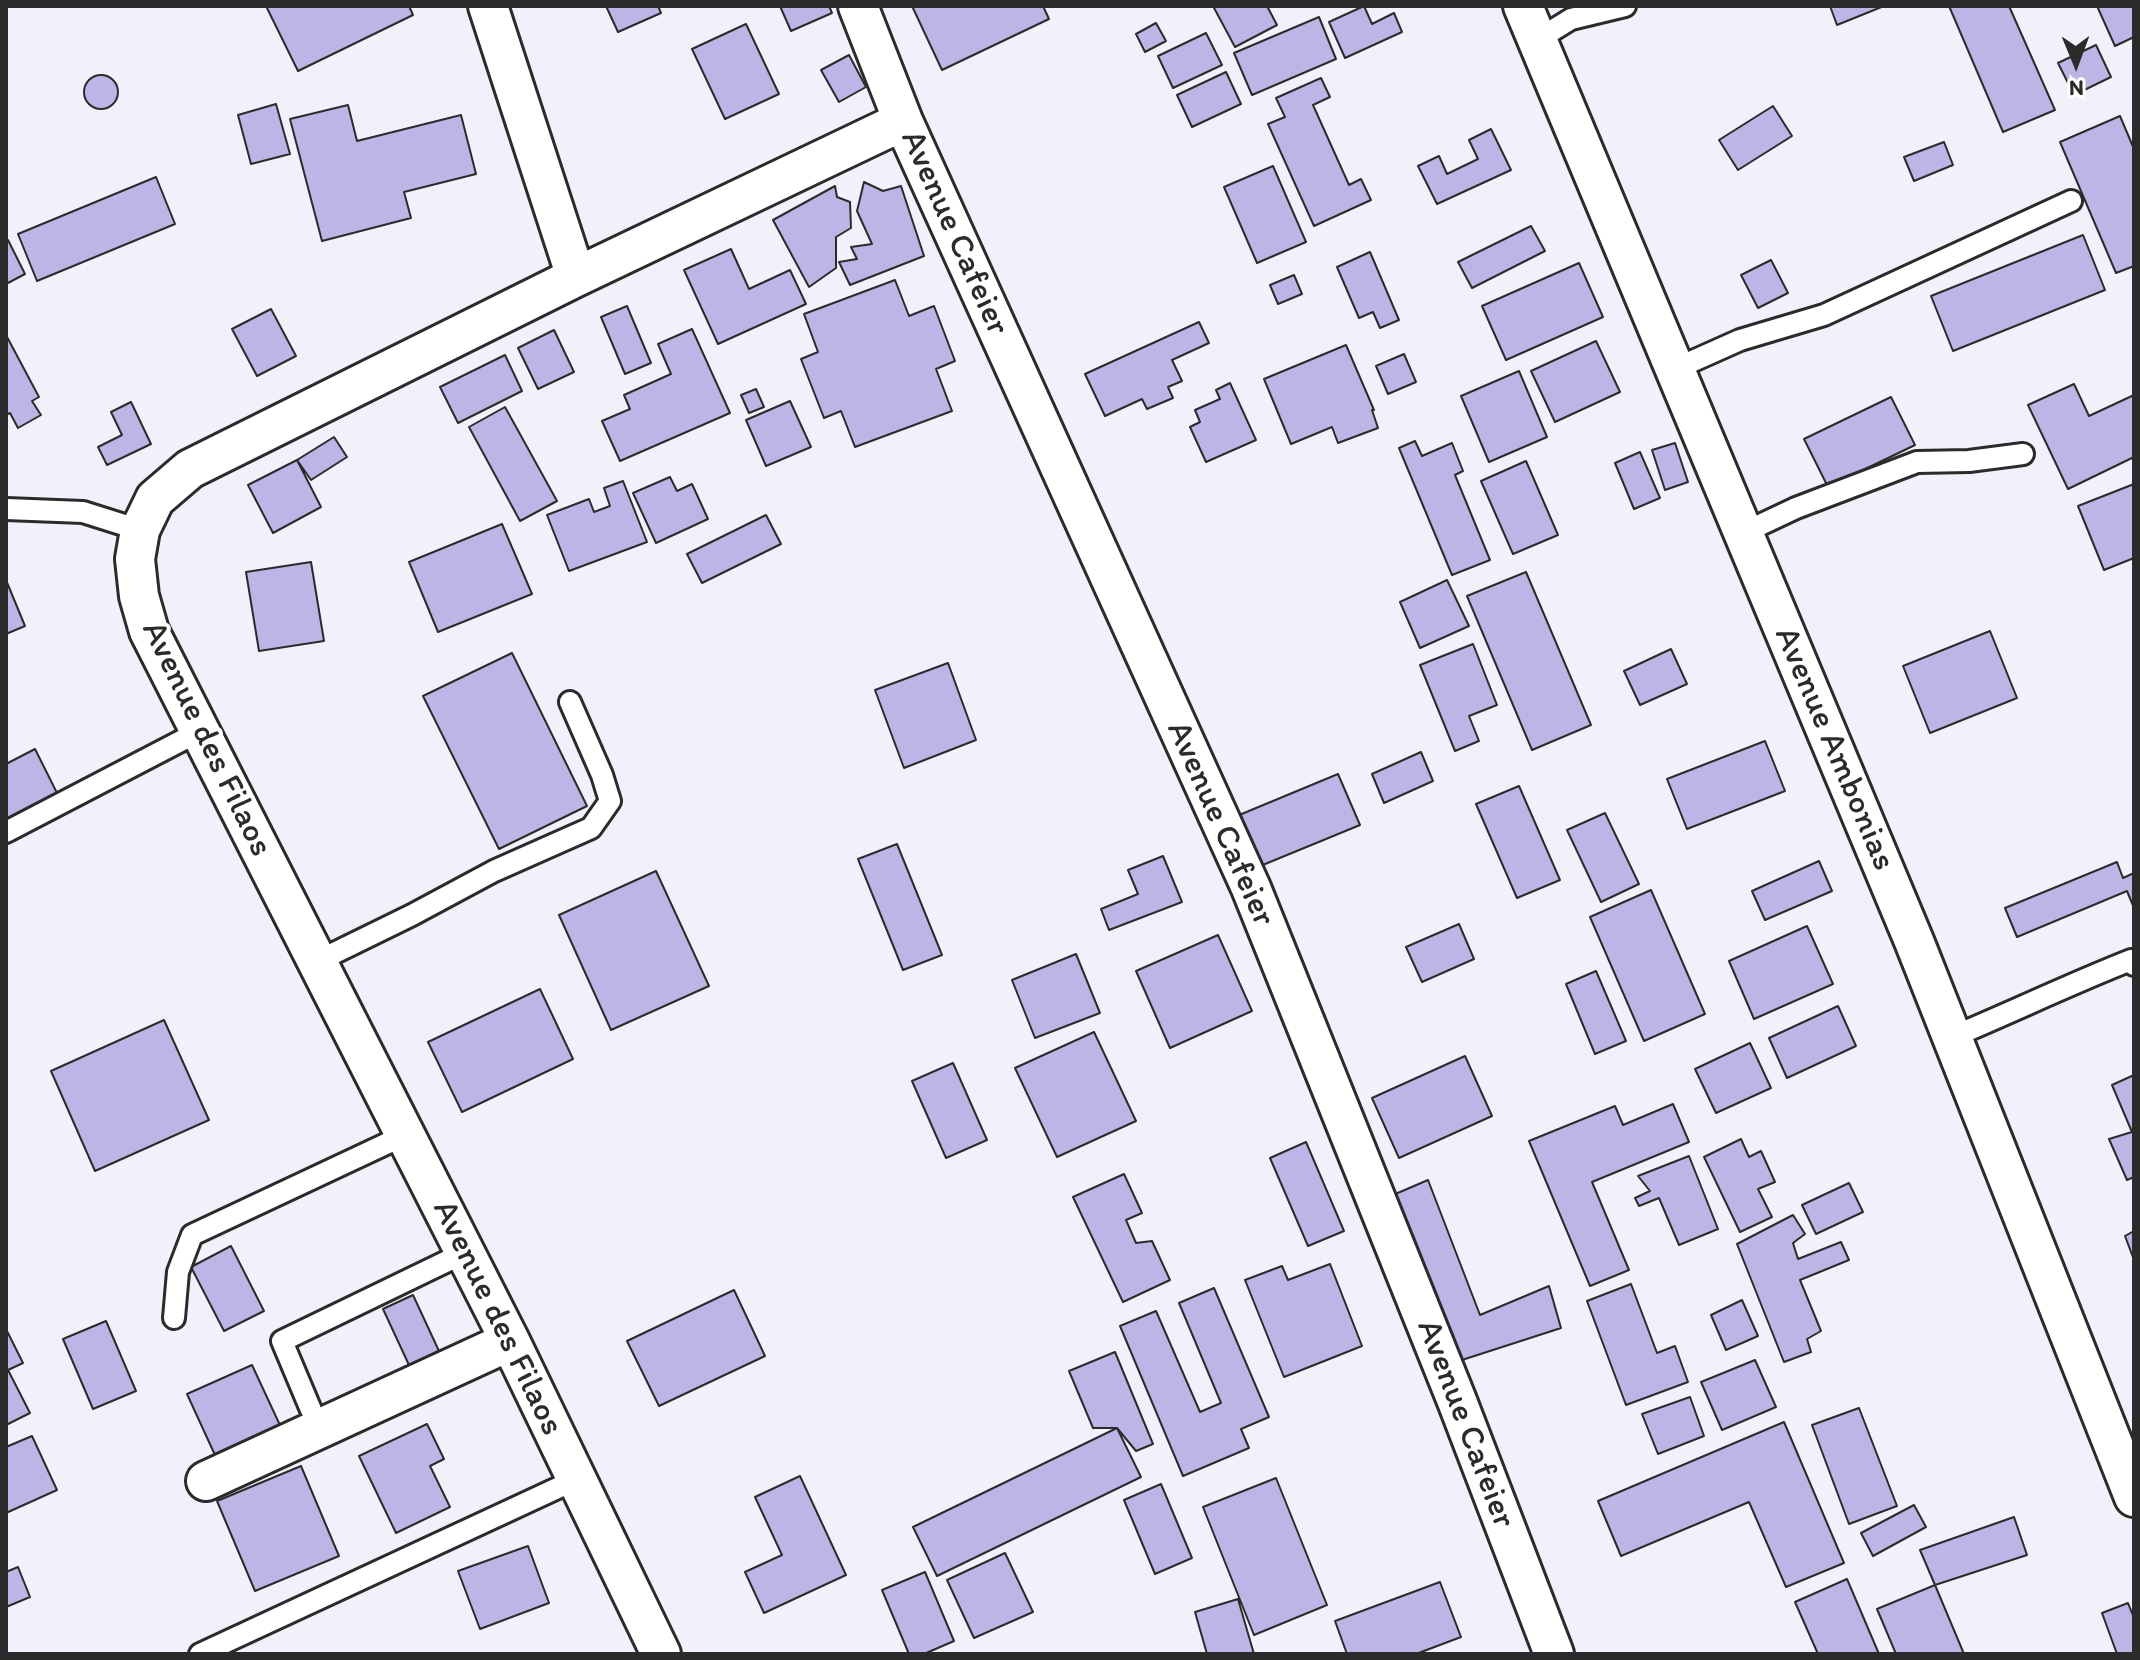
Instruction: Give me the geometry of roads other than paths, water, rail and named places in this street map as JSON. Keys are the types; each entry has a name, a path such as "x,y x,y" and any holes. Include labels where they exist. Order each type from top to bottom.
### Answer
{"street":[{"path":"488,6 576,277"},
{"name":"Avenue Cafeier","path":"858,6 903,121 1251,888 1451,1386 1554,1654"},
{"name":"Avenue Ambonias","path":"1530,23 1952,1037 2134,1497"},
{"name":"Avenue des Filaos","path":"661,1654 466,1252 149,631 139,596 135,559 140,530 155,499 190,469 576,277 903,121"},
{"path":"206,1481 510,1341"}],"lane":[{"path":"1530,23 1571,19 1625,6"},
{"path":"1675,369 1740,340 1824,315 2071,201"},
{"path":"1743,533 1796,508 1917,462 1969,461 2023,454"},
{"path":"6,509 83,512 140,530"},
{"path":"316,962 494,871 591,828 610,801 570,702"},
{"path":"6,832 200,731"},
{"path":"1952,1037 2080,979 2131,960 2134,965"},
{"path":"174,1318 178,1272 192,1235 405,1135"},
{"path":"311,1410 282,1341 466,1252"},
{"path":"200,1654 577,1479"}]}
